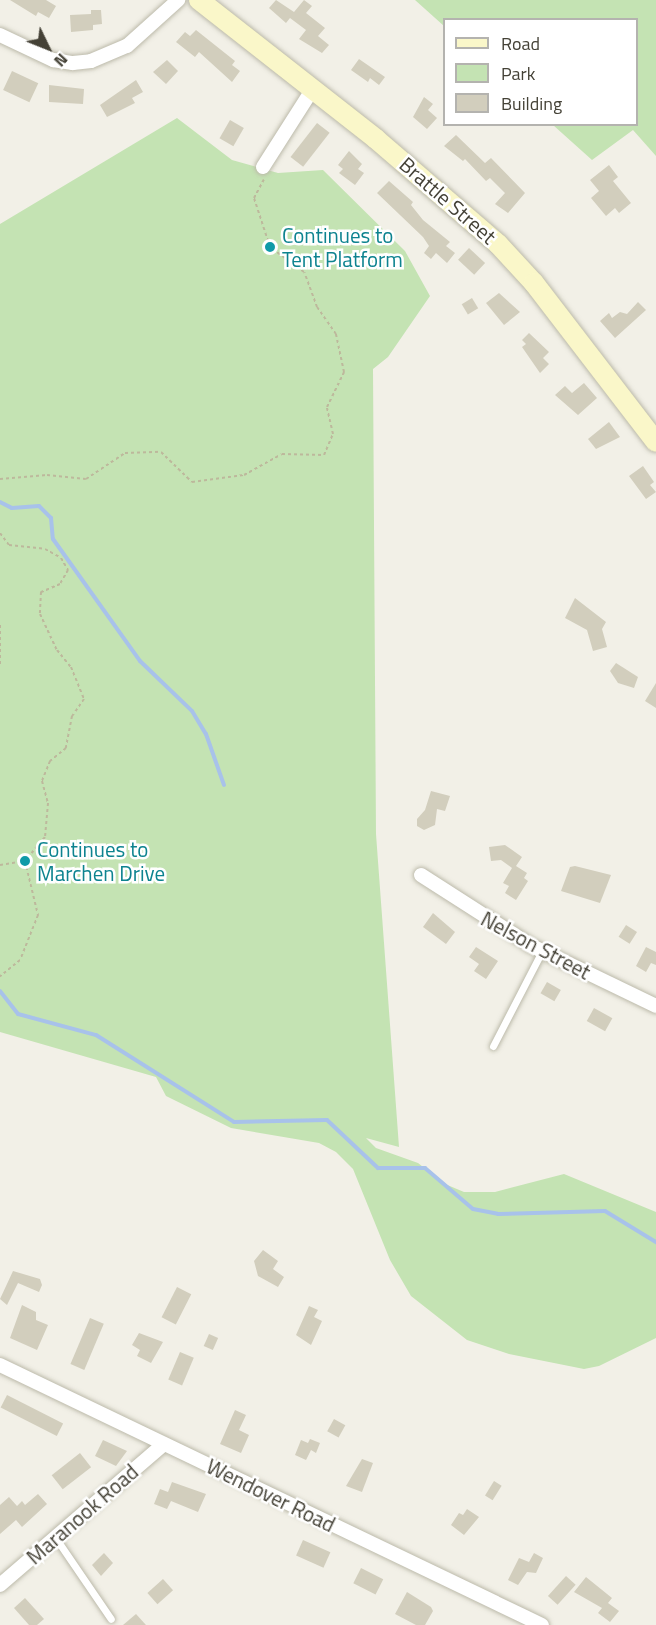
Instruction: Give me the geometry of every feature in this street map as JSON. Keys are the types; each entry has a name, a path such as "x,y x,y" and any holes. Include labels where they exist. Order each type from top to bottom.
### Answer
{"street":[{"path":"0,35 53,60 73,63 91,61 127,46 178,0"},
{"name":"Brattle Street","path":"199,0 376,139 498,244 534,283 656,442"},
{"path":"263,167 312,90"},
{"name":"Nelson Street","path":"421,875 451,898 542,951 656,1006"},
{"name":"Wendover Road","path":"0,1365 542,1625"},
{"name":"Maranook Road","path":"0,1585 164,1444"}],"lane":[{"path":"493,1046 542,951"},
{"path":"55,1537 111,1619"}],"path":[{"path":"0,479 47,475 86,479 124,453 161,452 192,482 244,475 282,454 324,455 333,434 327,407 344,372 336,334 317,307 304,272 270,247 254,198 264,181 263,167"},
{"path":"0,533 9,546 45,549 61,558 68,570 60,584 41,592 40,614 57,650 71,667 84,699 72,716 66,748 50,761 42,781 48,803 45,837 25,861 0,865"},
{"path":"0,625 0,667"},
{"path":"0,976 20,960 38,915 25,861"}],"green space":[{"path":"415,0 656,0 656,156 633,130 592,160 554,126 638,126 638,18 443,18 443,25"},
{"path":"177,118 232,160 278,173 323,170 405,251 430,296 388,357 373,369 376,834 399,1147 366,1138 376,1148 418,1163 445,1184 464,1192 495,1192 564,1174 656,1212 656,1338 599,1366 584,1369 509,1354 467,1340 411,1296 390,1260 353,1169 336,1152 319,1143 231,1128 166,1096 156,1077 0,1032 0,224"}],"building":[{"path":"10,0 46,0 56,6 49,18 38,12 36,16"},
{"path":"276,0 294,12 304,0 312,6 306,13 325,28 318,36 329,45 322,53 299,39 306,30 290,18 286,23 269,8"},
{"path":"91,10 101,10 102,24 93,25 93,30 71,32 70,15 91,14"},
{"path":"196,30 235,61 232,65 240,71 232,82 199,52 195,57 176,42 185,32 190,36"},
{"path":"359,59 385,77 379,85 370,78 368,82 351,70"},
{"path":"167,60 178,71 166,84 153,72"},
{"path":"12,71 38,83 29,102 3,90"},
{"path":"136,80 143,92 132,98 135,103 107,117 100,105"},
{"path":"49,85 84,89 83,104 49,102"},
{"path":"424,97 433,104 428,110 437,118 427,129 413,117"},
{"path":"230,120 244,128 233,146 220,138"},
{"path":"317,123 330,133 303,167 291,157"},
{"path":"456,135 485,163 491,158 525,193 508,213 495,204 505,193 490,178 486,181 465,159 463,161 444,146"},
{"path":"349,151 362,164 358,169 364,173 355,185 339,173 343,169 338,165"},
{"path":"609,165 618,177 613,181 631,203 619,213 615,208 606,216 591,198 599,191 590,180"},
{"path":"389,181 413,202 411,205 423,220 450,242 446,246 455,253 447,263 436,253 431,259 424,253 429,246 423,237 377,193"},
{"path":"469,248 485,263 474,275 458,260"},
{"path":"499,293 520,312 504,325 486,303"},
{"path":"472,298 478,308 468,314 462,304"},
{"path":"638,302 646,310 615,338 600,321 609,313 612,318 620,312 627,314"},
{"path":"529,333 549,352 543,358 549,364 540,373 522,347 526,344 522,340"},
{"path":"584,383 597,398 578,415 555,395 565,386 572,393"},
{"path":"609,422 620,437 596,449 588,439"},
{"path":"643,466 654,482 650,485 656,492 646,499 629,476"},
{"path":"575,598 606,622 602,629 607,647 593,651 587,630 565,618"},
{"path":"616,663 638,677 634,688 618,683 610,671"},
{"path":"656,683 656,708 645,701"},
{"path":"431,791 450,796 445,811 437,809 435,825 424,830 417,826 417,819 425,810"},
{"path":"505,845 522,857 516,866 527,873 524,878 528,881 516,900 505,893 509,886 503,883 512,868 501,860 491,861 489,847"},
{"path":"575,866 611,875 600,903 561,891 570,867"},
{"path":"433,913 455,932 446,944 423,927"},
{"path":"626,925 637,932 630,944 619,937"},
{"path":"476,947 498,961 486,979 474,971 479,964 469,957"},
{"path":"646,947 656,952 656,965 651,963 646,972 636,966"},
{"path":"547,982 561,990 554,1001 540,993"},
{"path":"594,1008 612,1018 605,1031 587,1021"},
{"path":"263,1250 278,1261 273,1269 284,1277 278,1287 258,1276 254,1261"},
{"path":"13,1271 40,1279 42,1285 39,1292 18,1283 7,1305 0,1299"},
{"path":"177,1287 191,1294 176,1325 162,1317"},
{"path":"22,1305 36,1312 36,1320 48,1325 37,1350 10,1338"},
{"path":"309,1306 318,1310 314,1317 322,1321 311,1345 296,1335"},
{"path":"90,1318 104,1324 84,1370 70,1364"},
{"path":"139,1333 163,1342 151,1363 137,1356 140,1350 132,1345"},
{"path":"209,1334 218,1338 213,1350 204,1346"},
{"path":"180,1352 194,1358 182,1385 168,1380"},
{"path":"7,1395 63,1424 57,1436 1,1407"},
{"path":"235,1410 246,1415 239,1430 249,1435 241,1453 220,1444"},
{"path":"334,1419 345,1425 339,1438 327,1431"},
{"path":"310,1439 320,1443 316,1453 311,1450 306,1460 295,1455 301,1440 308,1443"},
{"path":"103,1440 127,1451 116,1466 95,1456"},
{"path":"80,1453 91,1467 63,1489 52,1475"},
{"path":"362,1459 373,1463 362,1492 346,1486"},
{"path":"494,1481 502,1486 493,1500 485,1495"},
{"path":"172,1482 206,1494 198,1512 171,1501 167,1509 154,1504 160,1489 168,1492"},
{"path":"38,1494 47,1504 22,1527 16,1520 0,1534 0,1505 9,1497 17,1506 22,1501 25,1505"},
{"path":"467,1509 479,1517 464,1535 451,1525 459,1513 463,1515"},
{"path":"303,1540 330,1552 323,1568 296,1556"},
{"path":"104,1553 113,1563 101,1576 92,1565"},
{"path":"534,1553 543,1558 536,1573 527,1572 518,1585 508,1580 519,1558 529,1562"},
{"path":"361,1568 383,1579 376,1594 353,1583"},
{"path":"566,1576 576,1585 558,1605 548,1596"},
{"path":"586,1577 612,1598 608,1603 619,1611 610,1622 598,1613 602,1608 574,1592"},
{"path":"163,1579 173,1590 157,1604 147,1593"},
{"path":"407,1592 431,1607 433,1611 425,1625 416,1625 395,1614"},
{"path":"25,1598 44,1619 37,1625 29,1625 14,1608"},
{"path":"136,1614 146,1625 123,1625"}],"waterway":[{"path":"0,502 12,508 39,506 51,518 53,539 140,661 192,711 206,734 224,785"},
{"path":"0,991 18,1014 96,1035 234,1122 327,1120 378,1168 425,1168 473,1209 498,1214 605,1211 656,1242"}],"place":[{"name":"Continues to Tent Platform","path":"270,247"},
{"name":"Continues to Marchen Drive","path":"25,861"}]}
